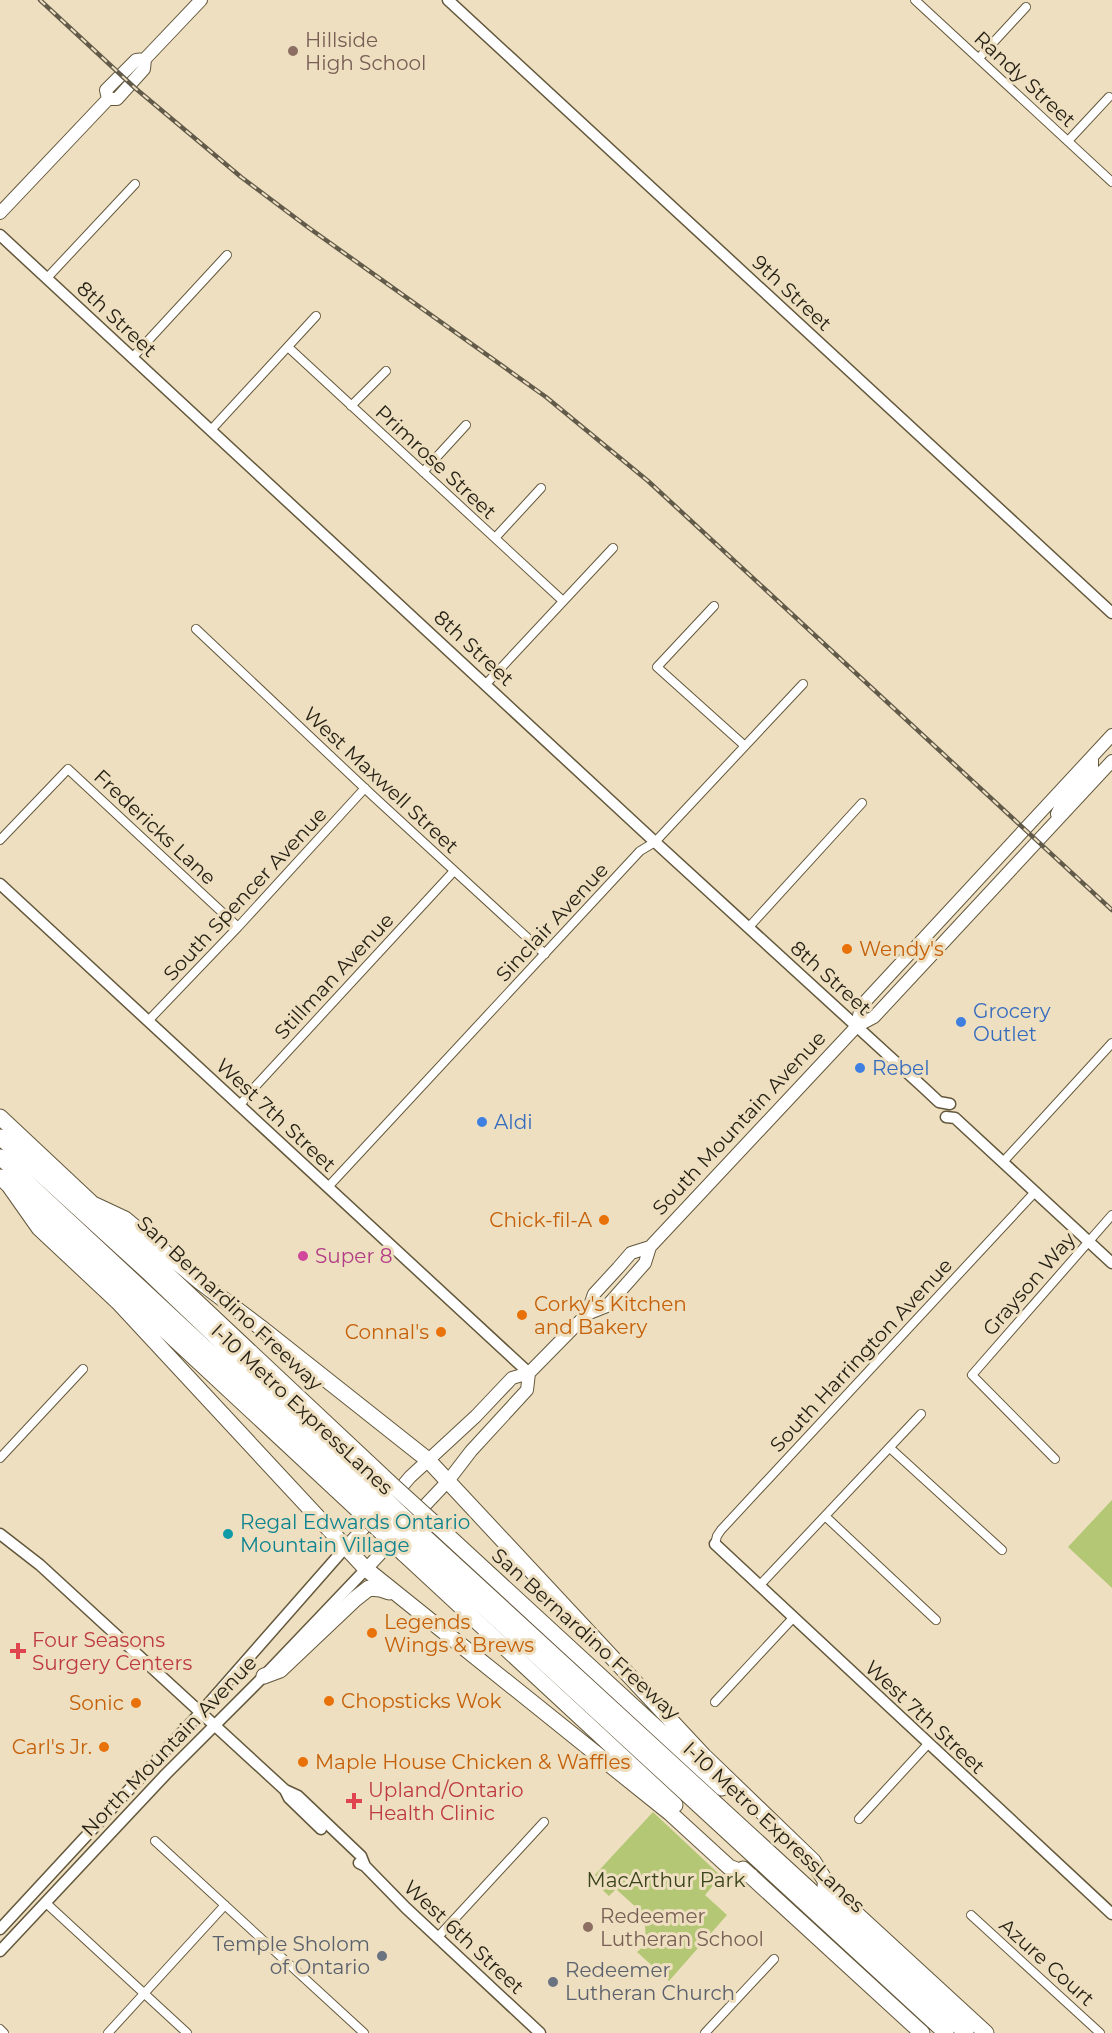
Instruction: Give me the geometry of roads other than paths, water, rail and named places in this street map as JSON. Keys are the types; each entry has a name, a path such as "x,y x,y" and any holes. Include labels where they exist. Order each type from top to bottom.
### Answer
{"highway":[{"name":"San Bernardino Freeway","path":"0,1117 232,1333 501,1642 922,2033"},
{"name":"I-10 Metro ExpressLanes","path":"0,1137 150,1274 374,1497 414,1544 946,2033"},
{"name":"I-10 Metro ExpressLanes","path":"0,1157 126,1274 374,1497"},
{"name":"San Bernardino Freeway","path":"4,1180 171,1337 374,1497 433,1522 986,2033"},
{"path":"4,1180 39,1228 118,1302 366,1569 661,1806 729,1867 751,1876"},
{"path":"93,1204 125,1219 199,1281 428,1460 704,1756 813,1862 831,1890"},
{"path":"126,1274 171,1337"},
{"path":"150,1274 232,1333"},
{"name":"I-10 Metro ExpressLanes","path":"414,1544 511,1617 966,2033"},
{"path":"264,1676 280,1670 369,1588 397,1595"},
{"path":"501,1642 671,1780"},
{"path":"644,1716 707,1794"}],"main road":[{"path":"0,213 108,99 117,99 144,69 145,59 201,0"},
{"path":"1053,824 1064,800 1092,769 1092,757 1112,735"},
{"path":"1053,824 1108,765 1101,758 1112,746"},
{"name":"South Mountain Avenue","path":"857,1026 861,1006 1092,757"},
{"name":"South Mountain Avenue","path":"345,1548 428,1460 476,1416 512,1378 529,1372 587,1314 594,1294 631,1253 650,1247 857,1026 874,1017 1053,824"},
{"path":"948,937 944,932 945,926 997,870 1005,850"},
{"path":"911,976 921,954 932,942 932,930"},
{"name":"South Mountain Avenue","path":"366,1569 448,1481 471,1451 527,1390 529,1372"}],"street":[{"name":"9th Street","path":"448,0 1112,613"},
{"name":"Randy Street","path":"915,0 1112,182"},
{"path":"979,58 1026,7"},
{"path":"1068,141 1109,97"},
{"path":"47,278 135,184"},
{"name":"8th Street","path":"0,235 924,1088 934,1089 974,1128 976,1137 1112,1263"},
{"path":"132,358 227,255"},
{"path":"211,430 316,316"},
{"name":"Primrose Street","path":"288,347 563,601"},
{"path":"351,406 386,370"},
{"path":"423,472 466,425"},
{"path":"495,538 541,488"},
{"path":"486,684 612,548"},
{"path":"714,606 657,667 745,746"},
{"name":"West Maxwell Street","path":"196,629 545,954"},
{"name":"Sinclair Avenue","path":"328,1187 640,851 655,842 803,684"},
{"name":"Fredericks Lane","path":"0,840 68,769 238,927"},
{"name":"South Spencer Avenue","path":"148,1021 365,788"},
{"path":"749,927 862,803"},
{"name":"Stillman Avenue","path":"240,1106 252,1090 454,871"},
{"name":"West 7th Street","path":"0,884 529,1372"},
{"path":"1003,1162 1112,1043"},
{"name":"8th Street","path":"924,1088 925,1097 946,1117 967,1136 976,1137"},
{"name":"South Harrington Avenue","path":"716,1544 721,1530 1035,1192"},
{"name":"Grayson Way","path":"1055,1459 972,1376 1112,1215"},
{"path":"0,1458 83,1369"},
{"path":"759,1586 921,1414"},
{"path":"890,1448 1002,1550"},
{"path":"825,1516 936,1620"},
{"name":"West 6th Street","path":"0,1534 40,1565 215,1724 285,1790 289,1798 356,1861 365,1866 437,1938 540,2033"},
{"name":"West 7th Street","path":"716,1544 927,1744 1112,1914"},
{"name":"North Mountain Avenue","path":"0,1929 201,1712 345,1548"},
{"name":"North Mountain Avenue","path":"0,1951 366,1569"},
{"path":"715,1702 793,1618"},
{"path":"859,1819 927,1744"},
{"path":"437,1938 544,1822"},
{"path":"155,1841 364,2033"},
{"path":"61,1887 34,1891 43,1907 187,2033"},
{"path":"108,2033 225,1905"},
{"name":"Azure Court","path":"971,1915 1100,2033"},
{"path":"705,2033 774,1959"},
{"path":"0,2030 4,2033"}],"railway":[{"path":"40,0 135,88 241,177 546,397 648,481 1112,910"}],"place":[{"name":"Hillside High School","path":"293,51"},
{"name":"Wendy's","path":"847,949"},
{"name":"Grocery Outlet","path":"961,1022"},
{"name":"Rebel","path":"860,1068"},
{"name":"Aldi","path":"482,1122"},
{"name":"Chick-fil-A","path":"604,1220"},
{"name":"Super 8","path":"303,1256"},
{"name":"Corky's Kitchen and Bakery","path":"522,1315"},
{"name":"Connal's","path":"441,1332"},
{"name":"Regal Edwards Ontario Mountain Village","path":"228,1534"},
{"name":"Legends Wings & Brews","path":"372,1633"},
{"name":"Four Seasons Surgery Centers","path":"18,1651"},
{"name":"Chopsticks Wok","path":"329,1701"},
{"name":"Sonic","path":"136,1703"},
{"name":"Carl's Jr.","path":"104,1747"},
{"name":"Maple House Chicken & Waffles","path":"303,1762"},
{"name":"Upland/Ontario Health Clinic","path":"354,1801"},
{"name":"Redeemer Lutheran School","path":"588,1927"},
{"name":"Temple Sholom of Ontario","path":"382,1956"},
{"name":"Redeemer Lutheran Church","path":"553,1982"}],"park label":[{"name":"MacArthur Park","path":"666,1880"}]}
